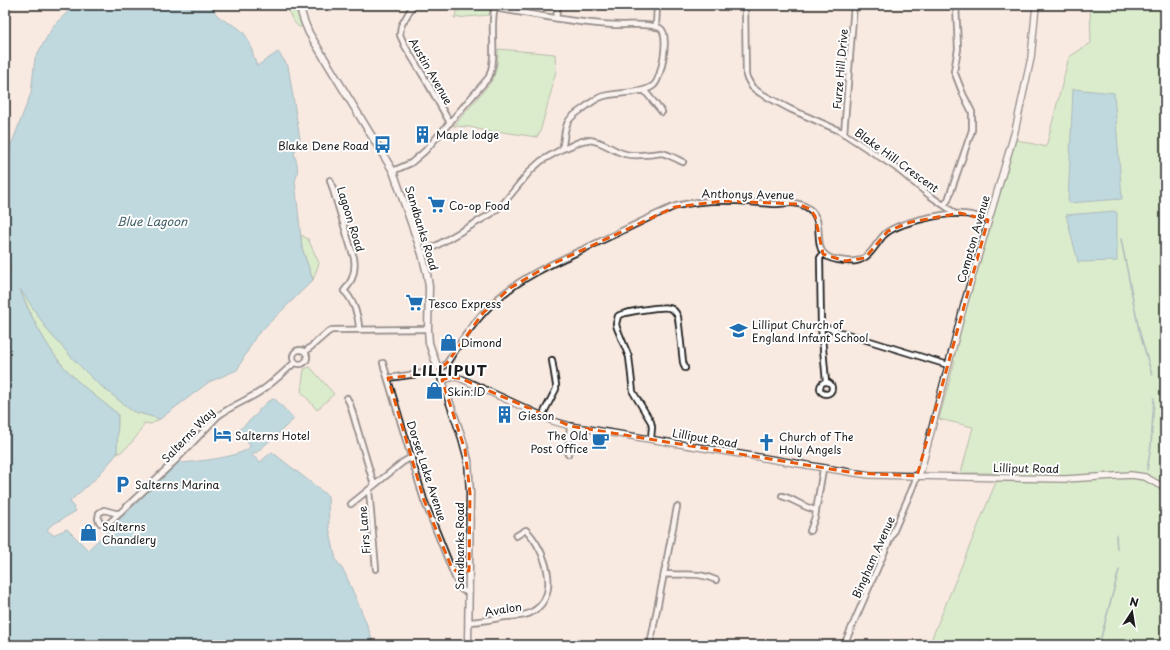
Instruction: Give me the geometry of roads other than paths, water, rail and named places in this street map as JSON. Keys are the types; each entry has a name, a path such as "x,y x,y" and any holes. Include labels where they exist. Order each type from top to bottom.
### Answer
{"main road":[{"name":"Sandbanks Road","path":"299,5 309,33 393,171 422,254 429,287 428,329 430,347 462,438 468,460 470,493 468,645"}],"street":[{"name":"Austin Avenue","path":"413,5 401,26 400,35 450,123"},
{"path":"556,18 558,5"},
{"path":"656,26 657,5"},
{"name":"Blake Hill Crescent","path":"746,5 746,76 752,87 784,106 844,134 894,167 929,195 952,210 953,214"},
{"name":"Furze Hill Drive","path":"844,134 854,5"},
{"path":"944,205 948,200 972,130 972,112 954,71 958,49 956,5"},
{"name":"Compton Avenue","path":"917,476 920,470 988,220 1015,131 1031,58 1036,5"},
{"path":"393,171 411,163 418,158 487,81 493,66 493,16 495,6 596,24 649,25 660,28 663,31 663,64 661,73 655,84 644,90 614,94 596,99 568,122 562,149"},
{"path":"644,90 662,112"},
{"path":"422,254 491,214 502,205 536,165 549,155 581,141 591,140 627,155 668,154 676,160 683,162"},
{"name":"Lagoon Road","path":"330,180 355,265 349,286 344,291 351,298 360,329"},
{"name":"Anthonys Avenue","path":"439,370 448,363 472,326 495,301 526,278 570,255 656,214 689,203 724,201 773,204 788,202 810,209 815,216 819,229 820,247 823,254 820,258 821,326 826,382"},
{"path":"823,254 834,260 856,262 865,258 888,231 911,222 953,214 967,214 988,220"},
{"path":"651,439 651,422 633,392 631,363 628,351 617,328 616,324 618,316 625,313 666,307 673,309 678,317 685,368"},
{"path":"821,326 948,366"},
{"name":"Salterns Way","path":"305,352 332,330 428,329"},
{"name":"Salterns Way","path":"300,350 305,352 307,358 305,363 299,365 294,362 292,357 294,353 300,350"},
{"path":"542,416 556,389 552,360"},
{"name":"Salterns Way","path":"120,513 104,510 99,513 98,519 100,523 107,525 120,513 177,459 218,416 270,384 294,362"},
{"name":"Dorset Lake Avenue","path":"383,364 424,500 460,588 469,593"},
{"path":"388,378 430,373 439,370"},
{"name":"Lilliput Road","path":"442,380 455,377 462,379 561,424 823,469 870,475 1065,479 1131,475 1145,477 1165,488"},
{"path":"347,398 374,485"},
{"path":"568,454 570,426"},
{"path":"351,504 403,462 412,457"},
{"path":"810,530 815,517 823,469"},
{"name":"Bingham Avenue","path":"844,645 917,476"},
{"name":"Firs Lane","path":"369,490 376,569"},
{"path":"782,496 812,510 816,510"},
{"path":"650,645 676,507"},
{"name":"Avalon","path":"468,622 527,615 536,610 542,603 548,584 547,568 544,557 539,547 526,530 516,536"},
{"path":"452,569 456,571 469,571"},
{"path":"664,574 696,574 707,576 716,580"}],"water":[{"name":"Blue Lagoon","path":"75,5 213,5 216,14 238,28 245,35 257,66 278,52 288,66 300,139 294,154 298,168 295,181 302,248 313,280 256,336 237,370 209,382 160,419 132,411 94,380 49,332 20,289 39,330 51,350 64,367 83,386 118,414 117,454 96,478 70,501 76,511 50,526 47,530 53,535 67,529 88,550 180,461 182,463 218,458 245,451 250,447 249,444 237,432 259,412 258,411 267,402 272,399 276,400 294,419 252,455 260,462 272,452 328,496 329,527 336,560 345,573 374,645 5,645 5,265 9,271 11,270 5,259 5,158 31,93 35,58 54,25"},
{"path":"1073,89 1114,93 1122,199 1068,203"},
{"path":"1115,211 1117,213 1117,261 1078,262 1066,215"}],"waterway":[{"path":"1121,239 1139,330 1152,375"},
{"path":"1147,470 1151,446 1154,398"},
{"path":"1116,535 1117,549"},
{"path":"1099,645 1119,570"}],"place":[{"name":"Maple lodge","path":"423,134"},
{"name":"Blake Dene Road","path":"382,145"},
{"name":"Co-op Food","path":"436,205"},
{"name":"Tesco Express","path":"415,303"},
{"name":"Lilliput Church of England Infant School","path":"739,330"},
{"name":"Dimond","path":"448,342"},
{"name":"Skin:ID","path":"434,391"},
{"name":"Gieson","path":"505,415"},
{"name":"Salterns Hotel","path":"222,435"},
{"name":"The Old Post Office","path":"601,441"},
{"name":"Church of The Holy Angels","path":"766,442"},
{"name":"Salterns Marina","path":"122,484"},
{"name":"Salterns Chandlery","path":"89,532"}],"district":[{"name":"LILLIPUT","path":"450,369"}]}
